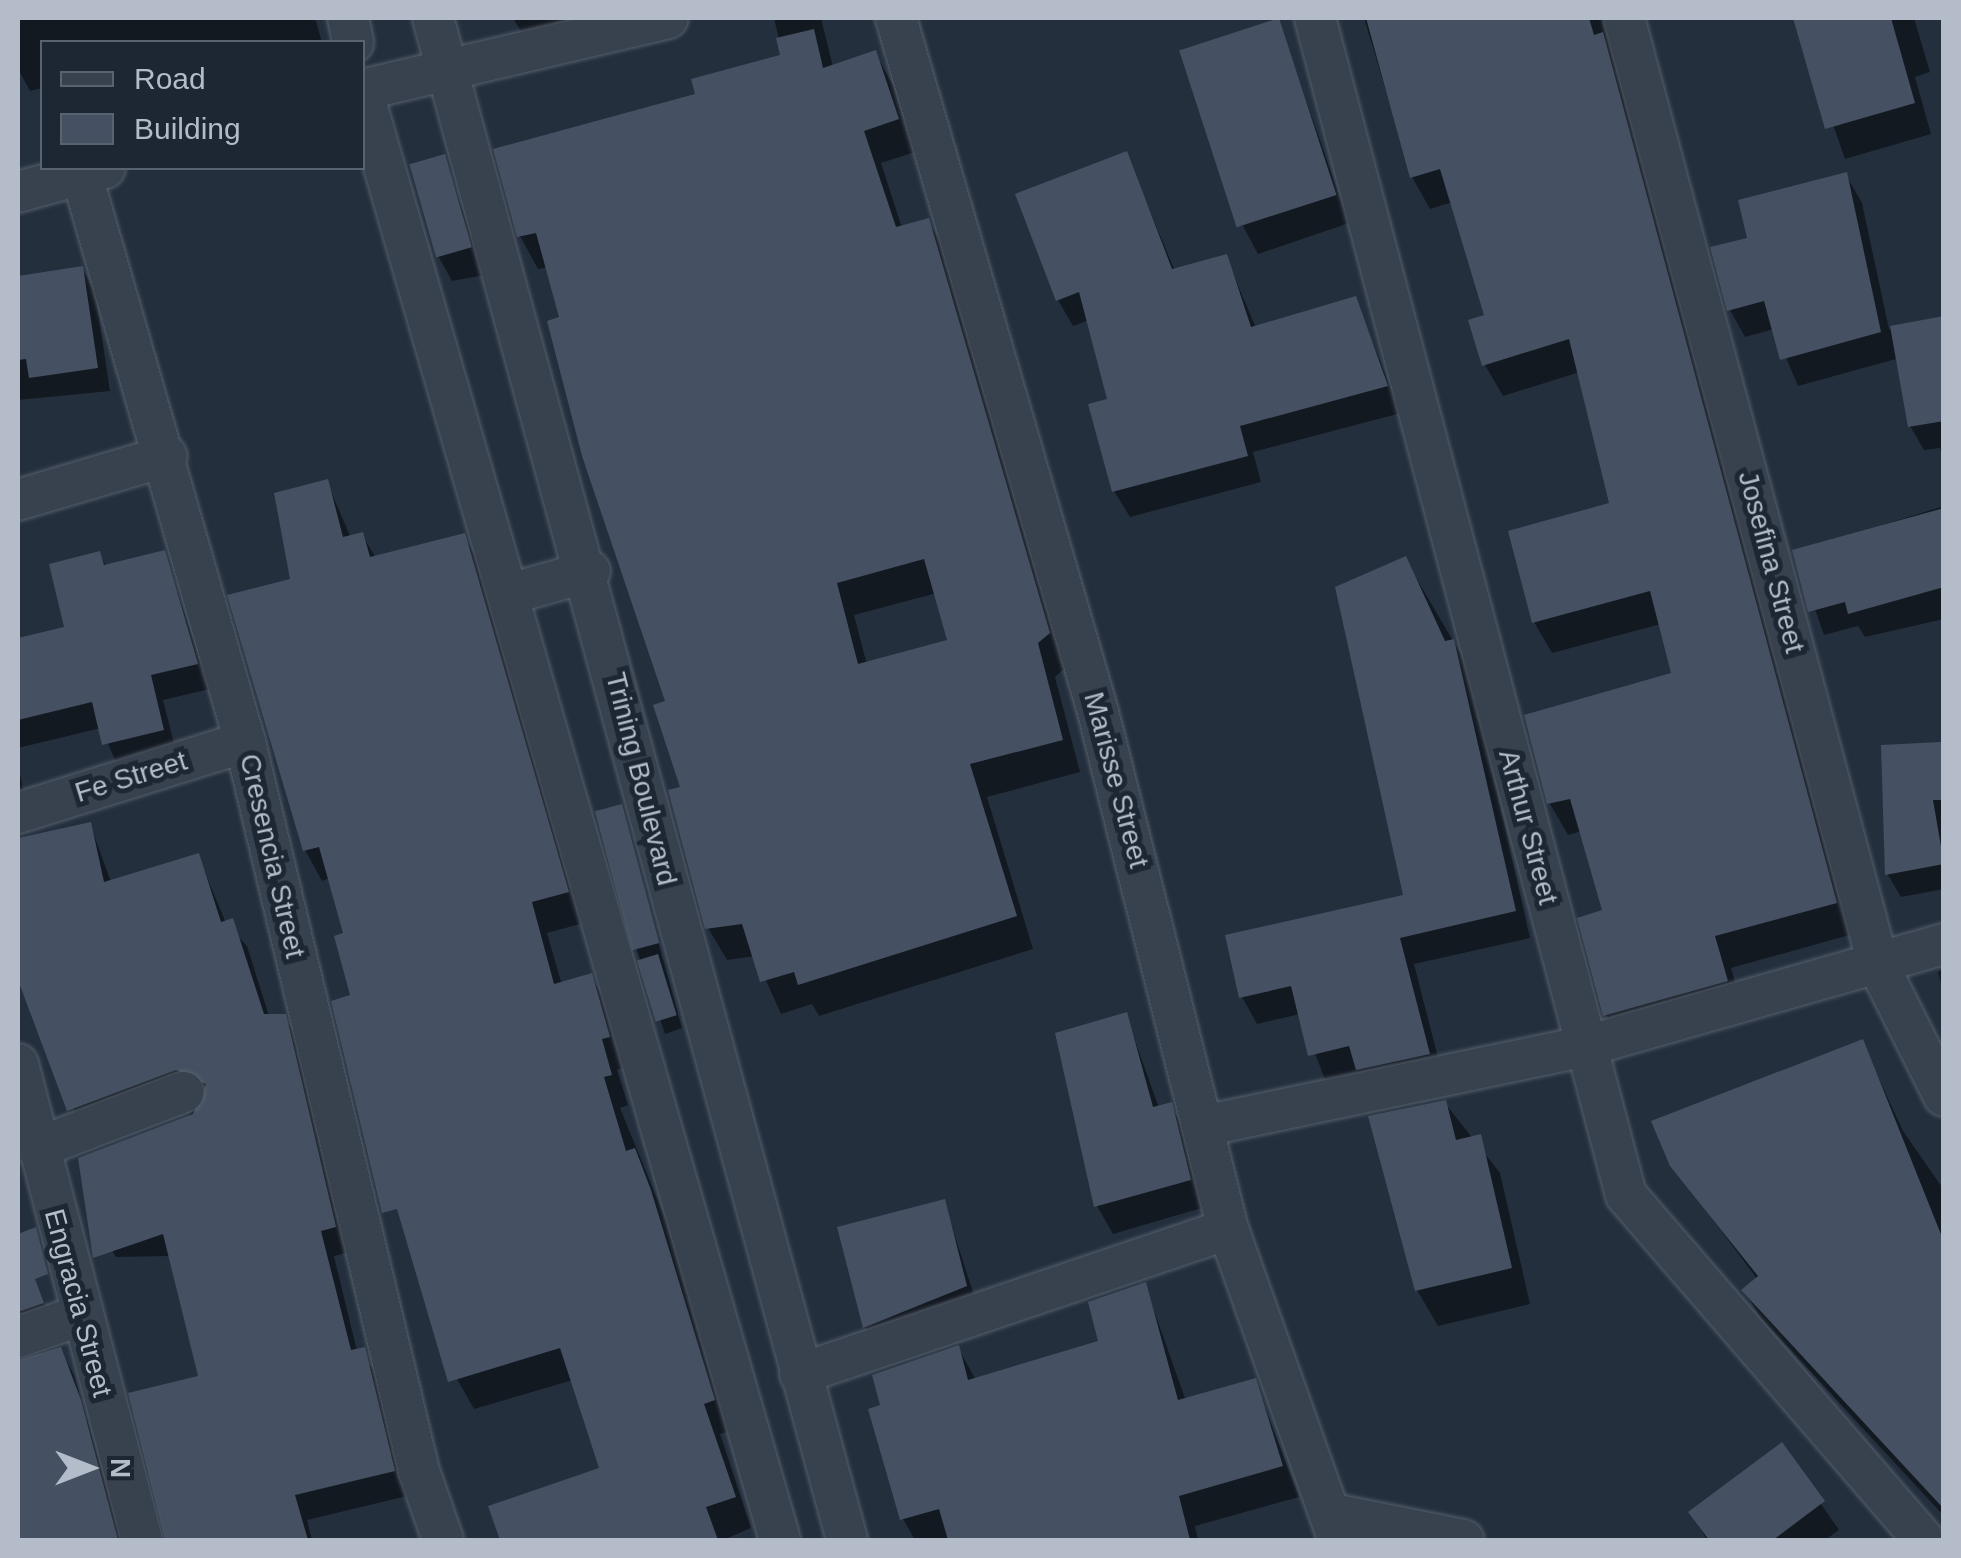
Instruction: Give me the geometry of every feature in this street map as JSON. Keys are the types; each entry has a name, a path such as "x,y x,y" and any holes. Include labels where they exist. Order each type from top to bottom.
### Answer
{"street":[{"name":"Trining Boulevard","path":"433,18 590,571 700,1022 847,1540"},
{"path":"365,89 447,64 668,18"},
{"name":"Marisse Street","path":"896,18 1208,1125 1228,1230 1336,1527"},
{"name":"Arthur Street","path":"1314,18 1626,1195 1924,1540"},
{"name":"Josefina Street","path":"1624,18 1880,968 1944,1096"},
{"path":"365,100 513,593 780,1540"},
{"path":"18,192 95,172"},
{"name":"Cresencia Street","path":"95,172 245,742 419,1471 444,1540"},
{"path":"18,500 167,456"},
{"path":"513,593 590,571"},
{"name":"Fe Street","path":"18,812 245,742"},
{"path":"1208,1125 1586,1046 1880,968 1944,944"},
{"path":"642,1044 700,1022"},
{"name":"Engracia Street","path":"18,1064 142,1540"},
{"path":"37,1148 184,1092"},
{"path":"800,1374 1228,1230"},
{"path":"18,1337 82,1316"},
{"path":"751,1438 813,1420"},
{"path":"1336,1527 1464,1540"}],"building":[{"path":"1279,18 1336,195 1237,227 1179,50"},
{"path":"1366,18 1589,18 1594,35 1603,32 1837,903 1715,936 1728,981 1603,1016 1577,918 1602,910 1570,799 1547,804 1524,715 1671,673 1650,591 1532,623 1508,531 1609,503 1569,339 1482,366 1468,320 1484,315 1440,169 1410,178"},
{"path":"1793,18 1891,18 1915,103 1825,129"},
{"path":"814,29 823,68 876,50 899,119 864,131 896,227 929,218 1050,633 1038,643 1063,740 970,764 1017,916 798,985 794,972 760,982 742,924 705,929 668,790 680,787 653,705 665,701 582,456 547,321 559,317 536,233 517,237 493,149 695,94 691,79 780,55 776,38","holes":["924,559 947,640 858,664 837,583"]},
{"path":"1127,151 1172,269 1227,254 1251,327 1356,296 1388,386 1240,426 1248,456 1112,492 1088,404 1107,399 1079,292 1056,301 1015,194"},
{"path":"445,154 472,247 436,257 409,164"},
{"path":"1847,172 1881,332 1780,360 1764,301 1727,311 1710,247 1747,238 1738,200"},
{"path":"83,266 98,368 29,378 26,359 18,360 18,276"},
{"path":"1944,316 1944,421 1908,427 1890,326"},
{"path":"328,479 343,537 363,532 370,557 465,533 569,892 532,902 554,984 592,973 610,1037 602,1039 612,1075 604,1077 626,1151 635,1148 651,1190 715,1400 704,1404 736,1497 706,1507 718,1540 500,1540 488,1506 599,1468 560,1348 448,1382 397,1209 382,1213 331,1001 350,995 334,936 343,933 319,847 303,851 227,595 290,579 274,493"},
{"path":"1944,508 1944,587 1848,614 1845,602 1808,612 1792,550"},
{"path":"165,550 198,664 151,675 164,730 102,745 92,702 18,720 18,638 64,627 49,564 100,551 104,565"},
{"path":"1406,556 1445,641 1454,639 1516,911 1400,938 1430,1054 1356,1070 1349,1046 1308,1056 1291,986 1239,998 1225,935 1403,895 1335,587"},
{"path":"1941,742 1943,800 1933,800 1944,864 1885,875 1881,745"},
{"path":"622,804 659,943 632,950 595,811"},
{"path":"91,822 104,882 199,853 221,922 233,918 264,1014 286,1014 336,1227 321,1231 351,1350 365,1347 395,1471 295,1495 308,1540 165,1540 128,1393 198,1376 163,1234 93,1258 78,1158 193,1114 206,1084 176,1070 67,1111 18,980 18,838"},
{"path":"658,954 677,1015 656,1022 637,960"},
{"path":"1127,1012 1153,1107 1172,1102 1191,1180 1094,1207 1055,1033"},
{"path":"1863,1039 1944,1242 1944,1509 1741,1290 1758,1276 1670,1166 1651,1121"},
{"path":"1446,1100 1456,1140 1481,1134 1512,1268 1415,1291 1368,1116"},
{"path":"945,1199 967,1286 863,1328 837,1227"},
{"path":"36,1227 48,1274 35,1279 44,1303 18,1312 18,1234"},
{"path":"1146,1282 1178,1400 1256,1378 1283,1466 1179,1496 1190,1540 948,1540 939,1509 900,1520 868,1409 880,1405 872,1375 959,1345 968,1380 1098,1341 1088,1302"},
{"path":"61,1347 81,1400 118,1540 18,1540 18,1360"},
{"path":"1782,1442 1825,1501 1773,1540 1709,1540 1688,1512"}]}
